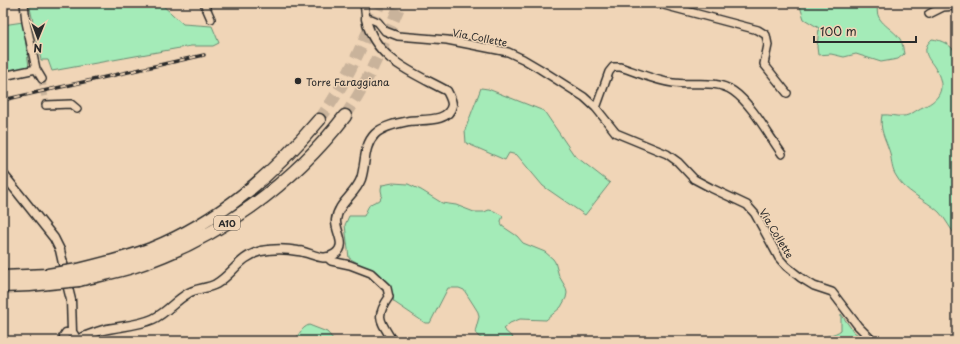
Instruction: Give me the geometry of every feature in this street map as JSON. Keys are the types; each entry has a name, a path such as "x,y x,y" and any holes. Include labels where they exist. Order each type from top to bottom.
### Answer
{"highway":[{"name":"A10","path":"3,286 30,285 78,275 134,266 152,260 199,239 228,222 260,200 301,164 324,141 344,116"},
{"name":"A10","path":"3,277 78,275 152,248 200,224 234,202 267,176 294,149 319,120"}],"street":[{"path":"24,3 26,22 36,69 42,79"},
{"path":"204,3 211,19"},
{"path":"68,291 71,300 71,337 137,324 154,318 188,293 214,285 228,276 246,257 262,251 298,250 319,257 327,257 335,254 341,247 336,222 337,213 361,179 368,146 376,133 390,126 410,121 437,118 447,114 452,106 451,99 447,91 398,65 376,43 369,31 364,3"},
{"path":"656,3 758,30 766,36 768,45 764,64 787,93"},
{"path":"929,14 943,8 957,6"},
{"name":"Via Collette","path":"366,19 371,19 378,22 385,30 398,36 447,40 508,52 540,69 584,97 596,108 616,132 667,154 678,162 694,179 747,205 755,214 779,258 786,266 814,286 832,292 858,326 873,341"},
{"path":"596,108 609,72 613,67 620,67 674,83 704,83 719,85 733,91 748,106 782,154"},
{"path":"3,76 36,69"},
{"path":"46,105 71,104 76,109"},
{"path":"3,174 54,238 60,250 64,268"},
{"path":"327,257 331,261 350,265 370,273 387,288 389,297 382,307 380,315 383,324 394,341"}],"green space":[{"path":"29,3 160,3 183,24 212,26 219,43 213,46 191,46 52,71 48,60 41,60"},
{"path":"799,3 879,3 877,9 878,15 880,19 900,39 904,54 898,59 881,62 856,54 844,57 831,54 818,55 817,47 819,28 804,19"},
{"path":"23,22 29,67 3,71 3,25"},
{"path":"932,39 939,40 946,44 957,54 957,237 939,212 909,191 899,180 893,168 881,125 882,115 906,116 929,104 938,96 941,86 940,81 926,52 927,45"},
{"path":"481,88 488,89 544,111 574,155 610,183 585,215 543,186 517,155 509,153 505,160 466,143 465,130"},
{"path":"393,183 408,184 442,203 456,205 474,212 484,212 489,210 494,211 503,216 501,221 502,226 517,236 523,243 545,252 555,262 559,276 566,288 567,293 561,307 546,320 520,319 510,323 503,329 513,338 512,341 497,341 486,340 478,336 475,332 479,317 478,312 464,290 459,288 448,288 430,323 425,323 394,302 388,287 383,281 349,258 345,225 349,216 364,216 371,204 380,200 382,195 382,185"},
{"path":"841,314 853,331 865,341 819,341 824,337 841,330"},
{"path":"309,325 327,332 335,341 294,341 302,330"}],"tunnel":[{"path":"319,120 346,78 380,3"},
{"path":"345,116 369,75 401,3"},
{"path":"42,79 46,105"}],"railway":[{"path":"3,100 204,55"}],"place":[{"name":"Torre Faraggiana","path":"298,81"}]}
